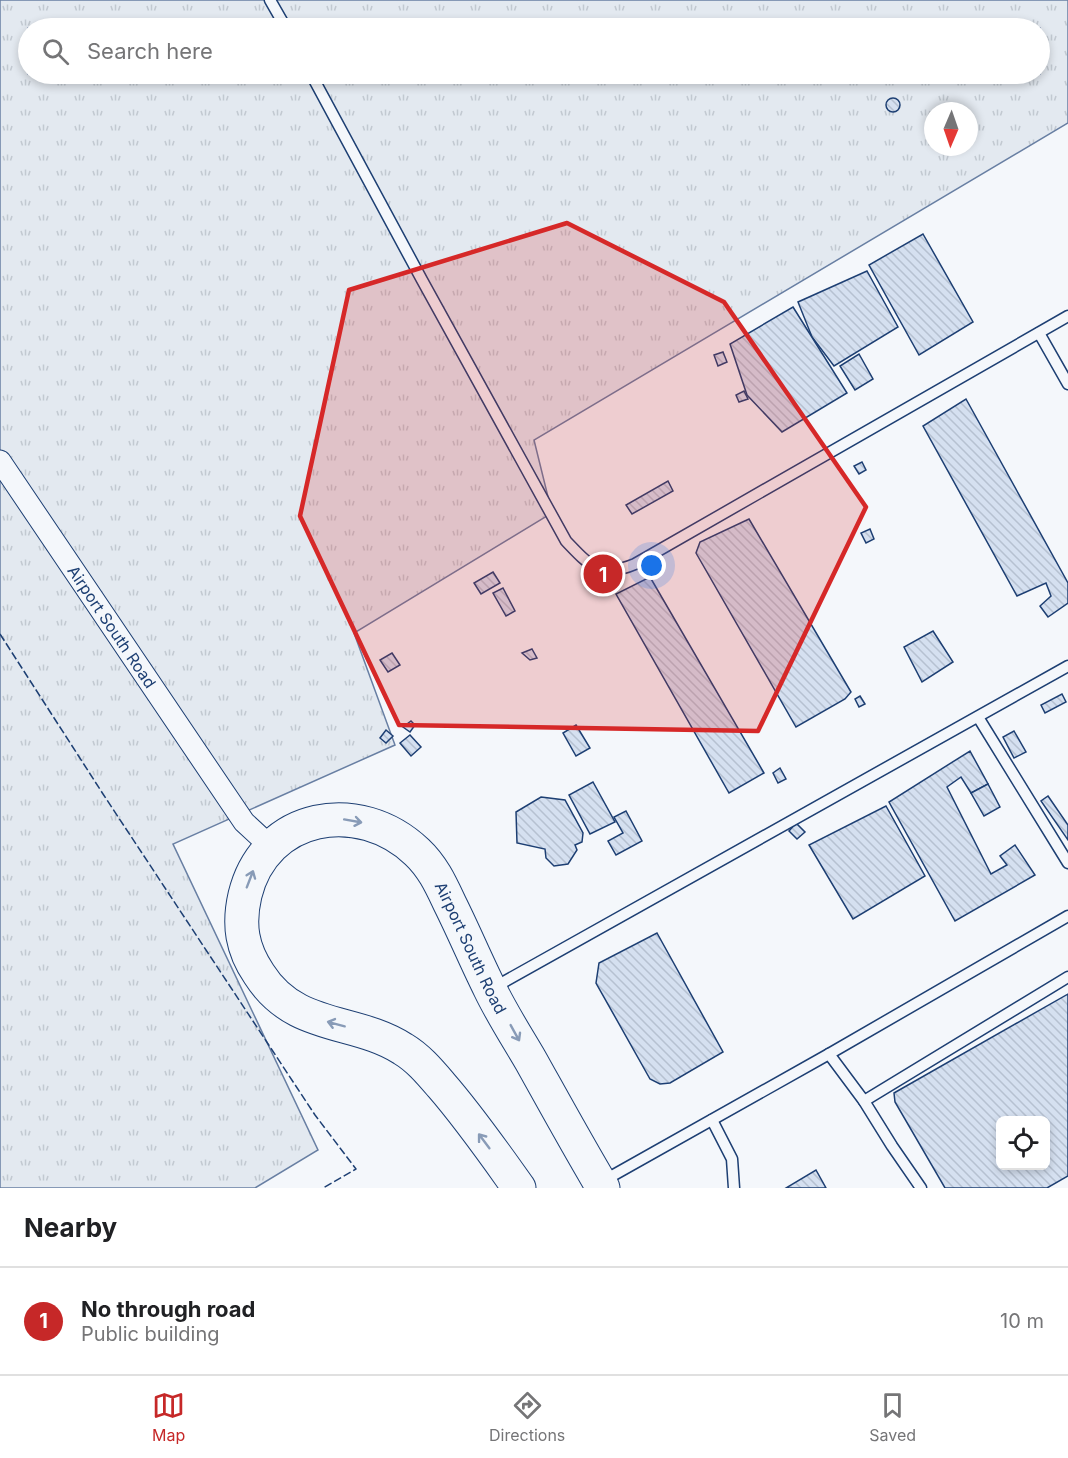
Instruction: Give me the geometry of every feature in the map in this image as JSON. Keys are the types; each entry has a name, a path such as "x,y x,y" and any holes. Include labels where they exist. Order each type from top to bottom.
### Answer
{"main road":[{"name":"Airport South Road","path":"284,838 314,821 350,820 377,826 400,838 433,869 490,989 601,1185"},
{"path":"284,838 261,857 249,879 243,904 242,928 246,953 260,977 292,1007 312,1018 377,1036 403,1048 424,1065 454,1100 519,1188"}],"street":[{"name":"Airport South Road","path":"0,460 244,822 284,838"}],"lane":[{"path":"270,0 280,18"},
{"path":"316,84 566,541 589,564 605,570 619,571 636,564 1068,316"},
{"path":"1039,333 1068,384"},
{"path":"490,989 1068,666"},
{"path":"978,717 1068,863"},
{"path":"601,1185 1068,916"},
{"path":"864,1101 1068,977"},
{"path":"829,1054 864,1101 921,1188"},
{"path":"712,1120 732,1159 734,1188"}],"highlighted area":[{"path":"567,223 724,302 866,507 758,731 399,725 300,516 349,290"}],"green space":[{"path":"0,0 1068,0 1068,123 534,440 552,513 354,633 395,745 173,844 318,1150 255,1188 0,1188"}],"building":[{"path":"893,98 898,100 900,105 898,110 893,112 888,110 886,105 888,100"},
{"path":"923,234 973,322 919,355 869,265"},
{"path":"867,271 898,327 834,366 812,337 798,302"},
{"path":"793,307 847,393 782,432 747,395 730,344"},
{"path":"723,352 727,362 718,366 714,355"},
{"path":"859,354 873,379 855,390 840,366"},
{"path":"744,391 748,399 739,402 736,395"},
{"path":"966,399 1068,583 1068,603 1048,617 1040,606 1051,596 1046,583 1017,596 923,426"},
{"path":"862,462 866,470 859,474 854,466"},
{"path":"668,481 673,491 632,514 626,505"},
{"path":"749,519 851,692 845,699 796,727 696,553 700,542"},
{"path":"870,529 874,539 866,543 861,533"},
{"path":"493,572 500,583 481,594 474,583"},
{"path":"650,577 764,773 729,793 616,594"},
{"path":"503,588 515,611 506,616 493,593"},
{"path":"933,631 953,662 922,682 904,647"},
{"path":"532,649 537,658 530,660 522,653"},
{"path":"392,653 400,665 388,672 380,660"},
{"path":"1062,694 1066,702 1045,713 1041,705"},
{"path":"860,696 865,704 859,707 855,699"},
{"path":"411,721 415,725 410,732 403,727"},
{"path":"576,725 590,748 576,756 563,733"},
{"path":"386,730 393,736 386,743 380,738"},
{"path":"1014,731 1026,752 1014,758 1003,737"},
{"path":"410,735 421,747 411,756 400,743"},
{"path":"970,751 988,784 971,793 961,777 947,787 991,874 1007,865 1000,856 1015,845 1035,875 955,921 889,802"},
{"path":"780,768 786,779 778,783 773,773"},
{"path":"593,782 615,822 590,834 569,795"},
{"path":"988,784 1000,807 984,816 971,793"},
{"path":"1048,796 1068,825 1068,840 1041,801"},
{"path":"541,797 565,800 583,833 582,842 575,845 577,850 568,864 554,866 546,858 545,849 517,843 516,812"},
{"path":"886,806 925,876 853,919 809,845"},
{"path":"626,811 642,841 616,855 608,841 623,833 614,817"},
{"path":"796,823 805,832 797,839 789,831"},
{"path":"657,933 723,1052 670,1083 660,1084 650,1079 596,983 599,963"},
{"path":"1068,994 1068,1176 1047,1188 945,1188 895,1102 894,1093"},
{"path":"816,1170 826,1188 786,1188"}],"fence":[{"path":"0,634 315,1115 356,1169 323,1188"}],"place":[{"name":"No through road","path":"603,574"}]}
